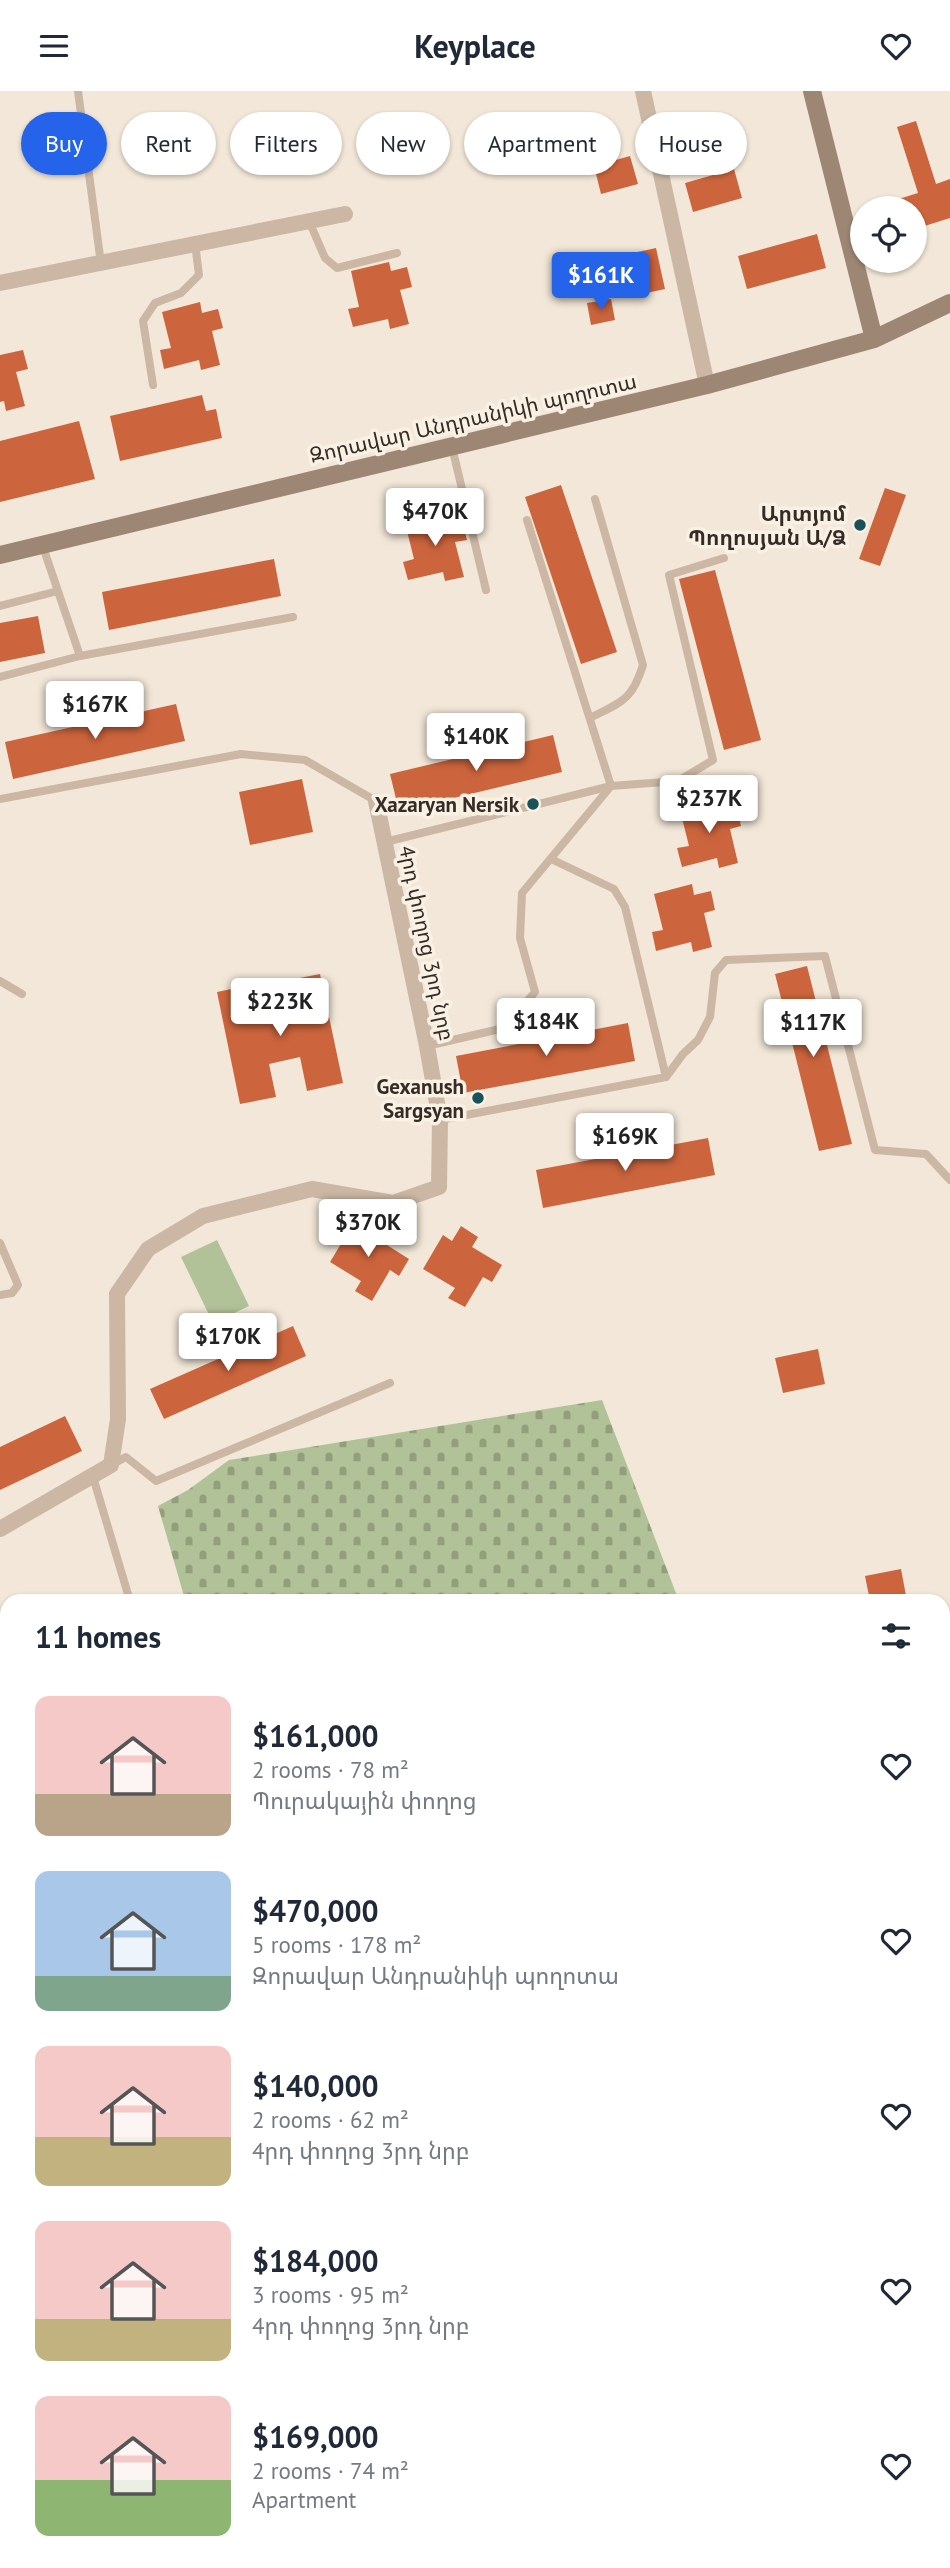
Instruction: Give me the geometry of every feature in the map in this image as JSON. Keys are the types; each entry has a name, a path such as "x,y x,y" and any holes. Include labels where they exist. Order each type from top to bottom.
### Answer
{"main road":[{"path":"813,91 874,339"},
{"name":"Զորավար Անդրանիկի պողոտա","path":"0,555 706,385 874,339 950,303"}],"street":[{"path":"643,91 706,385"},
{"path":"0,283 345,214"},
{"name":"4րդ փողոց 3րդ նրբ","path":"111,1465 118,1419 117,1294 148,1249 203,1216 312,1189 393,1203 439,1187 440,1120 376,801"},
{"path":"0,1529 111,1465"}],"lane":[{"path":"78,91 101,264"},
{"path":"309,221 325,258 337,268 397,253"},
{"path":"153,384 143,321 155,303 181,293 199,275 195,243"},
{"path":"452,447 486,590"},
{"path":"590,718 625,699 637,685 643,664 595,499"},
{"path":"527,520 611,786"},
{"path":"42,544 80,656"},
{"path":"385,842 611,786 678,781 713,760 669,575 724,558"},
{"path":"0,606 58,590"},
{"path":"0,677 80,656 293,617"},
{"path":"0,799 242,754 305,760 376,801"},
{"path":"427,1046 503,1028 535,992 520,938 523,893 611,786"},
{"path":"551,859 614,889 625,907 666,1077"},
{"path":"440,1120 666,1077 683,1054 698,1040 710,1017 715,973 726,960 825,956 875,1150 926,1154 950,1180"},
{"path":"0,981 22,994"},
{"path":"0,1243 18,1285 12,1293 0,1295"},
{"path":"111,1465 126,1458 156,1481 390,1383"},
{"path":"93,1477 129,1594"}],"green space":[{"path":"217,1240 249,1306 213,1323 181,1257"},
{"path":"602,1400 676,1594 183,1594 158,1506 188,1490 229,1460"}],"building":[{"path":"916,121 936,184 950,179 950,218 927,225 927,196 908,196 918,193 897,127"},
{"path":"630,156 638,184 601,194 596,175 621,175 621,158"},
{"path":"713,175 736,175 742,198 693,212 685,183"},
{"path":"817,234 826,268 747,289 738,256"},
{"path":"656,248 665,289 628,297 619,256"},
{"path":"389,262 391,271 407,267 412,287 400,290 409,324 390,329 388,319 353,327 348,309 359,307 351,271"},
{"path":"611,299 615,320 591,325 587,303"},
{"path":"200,302 202,313 218,309 223,328 212,331 220,365 201,370 199,360 164,369 160,350 171,348 162,312"},
{"path":"23,350 28,369 16,372 25,406 6,411 4,401 0,402 0,355"},
{"path":"202,395 206,411 216,409 222,438 120,461 110,416"},
{"path":"79,421 95,479 0,502 0,441"},
{"path":"561,485 617,652 581,664 525,497"},
{"path":"885,488 906,495 880,566 859,559"},
{"path":"444,514 446,524 462,520 467,540 455,542 464,577 445,581 443,572 408,580 403,562 414,559 405,523"},
{"path":"274,559 281,596 109,630 102,592"},
{"path":"715,570 761,740 724,750 679,579"},
{"path":"38,616 45,653 0,662 0,623"},
{"path":"176,704 185,741 13,779 5,742"},
{"path":"553,735 562,772 399,811 390,774"},
{"path":"302,779 313,832 250,845 239,792"},
{"path":"718,800 720,811 737,807 741,826 730,829 738,863 719,868 717,858 682,867 677,848 689,846 680,810"},
{"path":"692,884 694,895 711,891 715,910 704,913 712,947 693,952 691,942 656,951 652,932 663,930 654,894"},
{"path":"807,966 852,1144 819,1151 775,974"},
{"path":"320,974 343,1083 307,1091 300,1057 269,1064 276,1097 240,1104 217,992 250,985 256,1014 290,1008 284,981"},
{"path":"628,1023 635,1061 463,1093 456,1056"},
{"path":"708,1138 715,1175 543,1208 536,1170"},
{"path":"368,1220 385,1230 379,1240 409,1259 399,1276 390,1270 372,1301 355,1291 361,1281 330,1262 350,1229 359,1234"},
{"path":"461,1226 478,1237 472,1247 502,1265 492,1282 483,1277 465,1307 448,1298 455,1288 423,1269 443,1235 452,1241"},
{"path":"293,1326 306,1356 164,1419 150,1389"},
{"path":"818,1349 825,1384 783,1393 775,1358"},
{"path":"65,1416 82,1451 0,1490 0,1447"},
{"path":"901,1569 906,1594 869,1594 865,1576"}],"place":[{"name":"Արտյոմ Պողոսյան Ա/Ձ","path":"860,525"},
{"name":"Xazaryan Nersik","path":"533,804"},
{"name":"Gexanush Sargsyan","path":"478,1098"}]}
